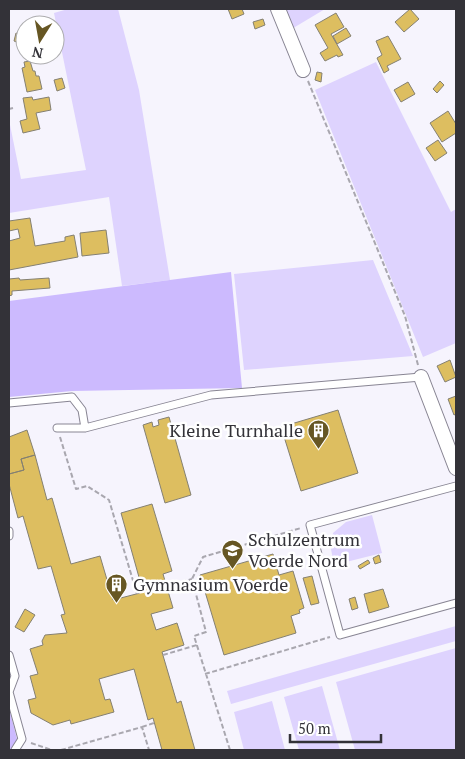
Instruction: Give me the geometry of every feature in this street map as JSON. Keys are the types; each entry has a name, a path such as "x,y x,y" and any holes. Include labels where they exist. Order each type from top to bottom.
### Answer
{"street":[{"path":"278,9 303,70"},
{"path":"421,377 456,468"}],"lane":[{"path":"57,428 85,428 211,395 421,377"},
{"path":"9,403 72,397 82,410 85,428"},
{"path":"456,486 310,525 340,635 456,603"},
{"path":"9,655 15,676 9,692 22,739 15,750"}],"path":[{"path":"303,70 405,316 421,377"},
{"path":"9,110 13,108"},
{"path":"57,428 76,489 87,486 109,500 137,594"},
{"path":"230,750 194,636 206,632 192,579 203,557 310,525"},
{"path":"167,586 192,579"},
{"path":"205,674 340,635"},
{"path":"163,655 197,645"},
{"path":"61,750 154,723"},
{"path":"142,727 149,750"},
{"path":"22,739 52,750"}],"shaded area":[{"path":"68,9 118,9 139,90 170,280 122,286 109,197 9,213 9,120 21,179 86,170 65,65 65,15 54,15 54,13"},
{"path":"281,9 325,9 290,30"},
{"path":"376,62 451,212 456,209 456,343 423,357 315,90"},
{"path":"373,260 413,356 244,370 234,274"},
{"path":"231,272 242,388 72,391 9,397 9,301"},
{"path":"372,515 382,553 334,565 331,549 333,533 346,522"},
{"path":"456,626 456,641 231,704 227,691"},
{"path":"456,648 456,750 355,750 336,682"},
{"path":"322,686 340,750 299,750 284,697"},
{"path":"272,701 285,750 244,750 234,712"},
{"path":"9,708 17,739 10,750 9,750"}],"building":[{"path":"228,9 242,9 244,14 232,19"},
{"path":"410,9 419,19 404,32 395,22"},
{"path":"336,13 344,27 331,34 343,55 338,57 337,55 325,61 320,53 328,48 315,25"},
{"path":"263,19 265,25 255,29 253,22"},
{"path":"346,28 351,36 337,44 333,36"},
{"path":"388,36 401,59 387,66 389,70 384,73 377,58 382,55 376,41"},
{"path":"25,65 31,65 36,76 39,76 42,89 27,92 22,68 25,67"},
{"path":"317,72 322,73 321,82 315,80"},
{"path":"62,78 65,88 57,91 54,80"},
{"path":"440,81 444,85 437,93 433,89"},
{"path":"408,82 415,94 401,102 394,90"},
{"path":"32,97 33,100 49,97 51,110 36,113 40,129 23,133 20,121 27,119 23,98"},
{"path":"448,111 456,124 456,133 442,142 430,123"},
{"path":"438,140 447,153 435,161 426,148"},
{"path":"30,218 35,246 65,241 65,237 74,235 78,257 9,270 9,241 20,238 18,229 9,231 9,221"},
{"path":"106,230 109,253 82,256 80,233"},
{"path":"19,278 20,280 49,278 50,288 12,291 12,295 9,296 9,279"},
{"path":"450,360 456,377 445,382 437,366"},
{"path":"456,396 456,414 454,415 448,399"},
{"name":"Kleine Turnhalle","path":"338,410 358,473 301,491 281,427"},
{"path":"169,417 191,495 165,503 143,425 152,422 153,427 159,425 158,420"},
{"path":"27,430 35,455 21,459 24,470 9,474 9,437"},
{"name":"Gymnasium Voerde","path":"35,455 47,500 52,498 71,564 100,556 113,600 140,593 142,588 121,513 152,504 172,571 163,574 173,608 151,614 156,630 177,623 184,645 162,652 177,703 181,701 195,750 162,750 153,718 148,720 134,669 99,679 105,700 110,699 114,712 71,724 70,720 53,725 31,713 28,700 36,698 30,676 38,674 30,649 43,645 42,641 45,635 67,633 61,615 65,614 51,566 38,569 23,516 18,518 9,484 9,474 24,470 21,459"},
{"path":"273,554 279,575 293,571 304,608 299,610 300,613 291,616 296,633 224,655 200,575"},
{"path":"379,555 381,562 375,564 373,558"},
{"path":"368,560 370,563 360,569 358,566"},
{"path":"312,576 319,603 311,605 303,578"},
{"path":"383,589 389,607 369,613 364,594"},
{"path":"355,597 358,608 352,610 349,599"},
{"path":"25,609 35,615 24,632 15,627"}],"place":[{"name":"Kleine Turnhalle","path":"319,450"},
{"name":"Schulzentrum Voerde Nord","path":"232,569"},
{"name":"Gymnasium Voerde","path":"117,604"}]}
